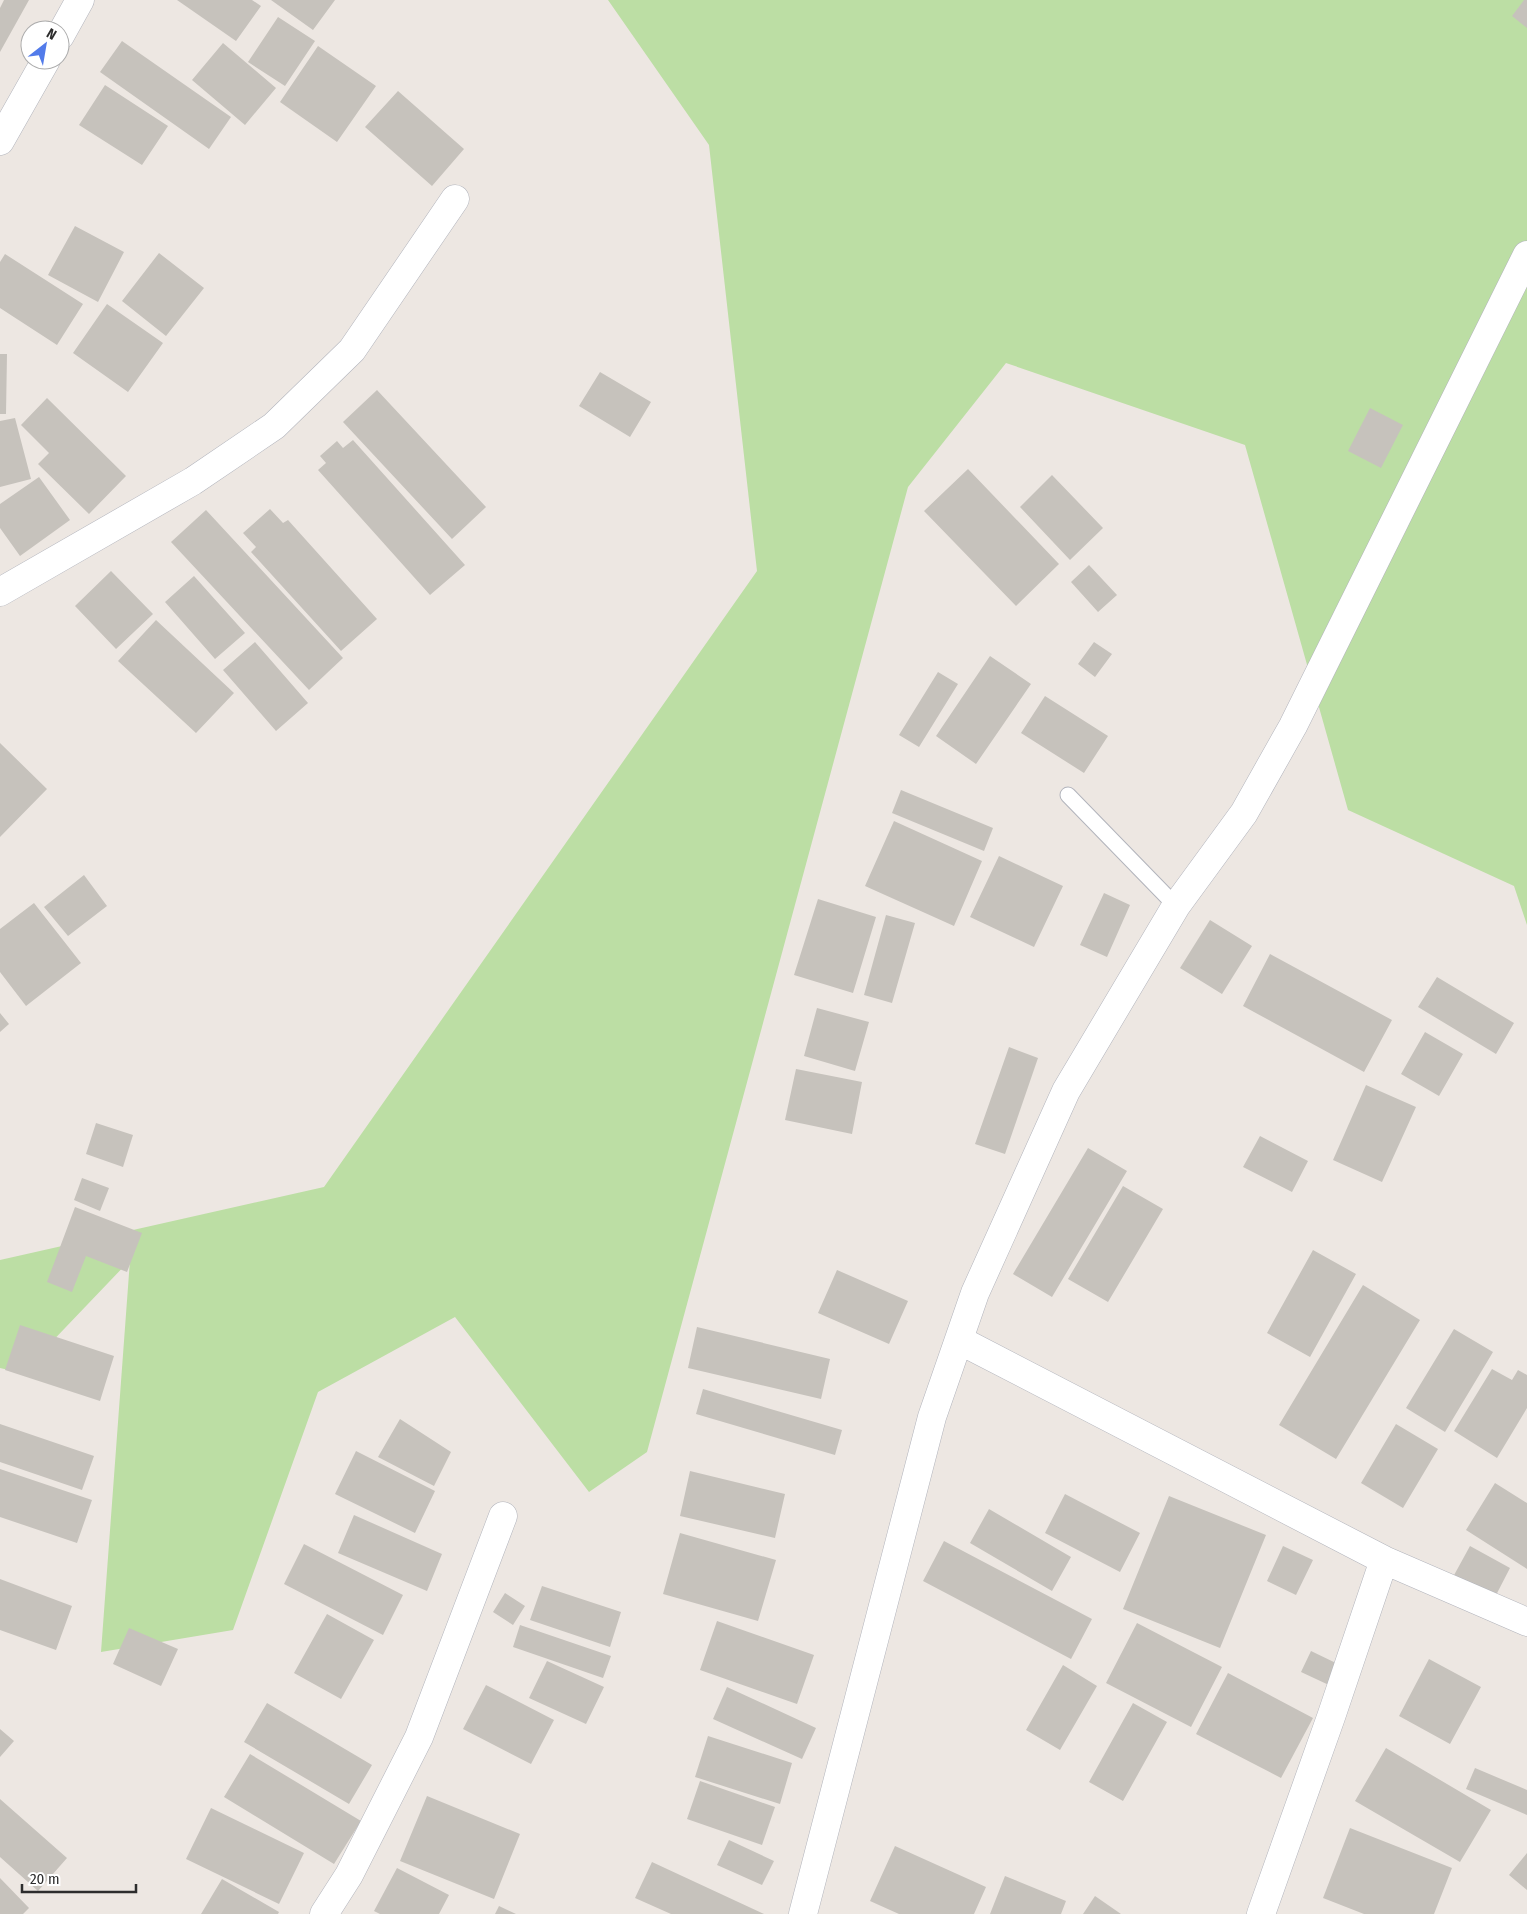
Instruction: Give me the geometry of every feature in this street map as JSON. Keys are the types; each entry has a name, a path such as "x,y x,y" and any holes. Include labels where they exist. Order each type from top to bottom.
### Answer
{"street":[{"path":"69,20 80,0"},
{"path":"0,141 40,70"},
{"path":"0,592 193,481 274,426 352,350 455,199"},
{"path":"803,1914 932,1417 975,1293 1066,1091 1176,906 1244,813 1293,726 1527,255"},
{"path":"959,1340 1384,1560 1527,1622"},
{"path":"324,1914 349,1875 419,1737 503,1516"},
{"path":"1261,1914 1331,1718 1384,1560"}],"lane":[{"path":"1068,795 1176,906"}],"green space":[{"path":"608,0 1527,0 1527,925 1514,886 1348,810 1245,445 1006,363 908,487 647,1452 589,1492 455,1317 318,1392 233,1630 101,1652 130,1260 22,1373 0,1368 0,1260 324,1187 757,571 709,145"}],"building":[{"path":"4,0 29,0 0,52 0,8"},
{"path":"177,0 252,0 261,6 236,41"},
{"path":"271,0 335,0 313,30"},
{"path":"1524,0 1527,0 1527,28 1512,16"},
{"path":"278,17 315,41 285,86 248,62"},
{"path":"122,41 231,117 209,149 100,72"},
{"path":"223,43 276,88 245,125 192,80"},
{"path":"318,46 376,86 337,142 280,102"},
{"path":"105,85 168,126 142,165 79,125"},
{"path":"398,91 464,149 432,186 365,127"},
{"path":"75,226 124,252 98,302 48,275"},
{"path":"159,253 204,288 166,336 122,301"},
{"path":"5,254 83,304 57,345 0,308 0,262"},
{"path":"107,304 163,343 128,392 73,353"},
{"path":"0,354 7,354 6,414 0,414"},
{"path":"600,372 651,402 630,437 579,406"},
{"path":"377,390 486,507 452,539 343,422"},
{"path":"47,398 126,476 89,514 38,464 49,453 21,425"},
{"path":"1370,408 1403,425 1381,468 1348,451"},
{"path":"15,418 31,479 0,487 0,421"},
{"path":"353,440 465,565 430,595 318,470 326,463 320,456 337,441 343,448"},
{"path":"968,469 1059,564 1016,606 924,511"},
{"path":"1052,475 1103,528 1070,560 1020,507"},
{"path":"39,477 70,520 20,556 0,528 0,504"},
{"path":"270,509 283,523 288,520 377,619 341,651 251,552 256,547 243,533"},
{"path":"206,510 343,658 309,690 171,542"},
{"path":"1089,565 1117,595 1098,612 1071,582"},
{"path":"111,571 153,614 116,649 75,606"},
{"path":"194,576 245,633 215,659 165,602"},
{"path":"156,620 234,693 196,733 118,661"},
{"path":"255,642 308,703 276,731 223,670"},
{"path":"1094,642 1112,654 1095,677 1078,664"},
{"path":"990,656 1031,684 976,764 936,736"},
{"path":"938,672 958,684 919,747 899,735"},
{"path":"1045,696 1108,736 1084,773 1021,733"},
{"path":"0,743 47,789 0,837"},
{"path":"901,790 993,828 984,851 892,813"},
{"path":"894,821 982,861 954,926 865,886"},
{"path":"999,856 1063,886 1034,947 970,917"},
{"path":"84,875 107,906 68,936 44,907"},
{"path":"1104,893 1130,905 1107,957 1080,945"},
{"path":"818,899 876,917 853,993 794,975"},
{"path":"34,903 81,963 26,1006 0,972 0,929"},
{"path":"886,915 915,923 892,1003 864,995"},
{"path":"1210,920 1252,946 1222,994 1180,968"},
{"path":"1270,954 1392,1020 1364,1072 1243,1006"},
{"path":"1437,977 1514,1023 1496,1054 1418,1007"},
{"path":"817,1008 869,1022 855,1071 804,1056"},
{"path":"0,1013 9,1024 0,1032"},
{"path":"1425,1032 1463,1054 1439,1096 1401,1074"},
{"path":"1009,1047 1038,1058 1005,1154 975,1144"},
{"path":"796,1069 862,1082 852,1134 785,1120"},
{"path":"1366,1085 1416,1107 1382,1182 1333,1160"},
{"path":"96,1123 133,1135 123,1167 86,1154"},
{"path":"1260,1136 1308,1161 1292,1192 1243,1167"},
{"path":"1088,1148 1127,1171 1052,1297 1013,1274"},
{"path":"82,1178 109,1188 100,1211 74,1200"},
{"path":"1123,1186 1163,1209 1108,1302 1068,1279"},
{"path":"75,1207 142,1233 127,1272 86,1256 72,1292 47,1282"},
{"path":"1313,1250 1356,1274 1310,1357 1267,1333"},
{"path":"837,1270 908,1301 889,1344 818,1313"},
{"path":"1363,1285 1420,1320 1336,1459 1279,1425"},
{"path":"20,1325 114,1356 100,1401 5,1370"},
{"path":"697,1327 830,1359 821,1399 688,1368"},
{"path":"1454,1329 1493,1352 1445,1432 1406,1408"},
{"path":"1492,1369 1512,1380 1518,1370 1527,1375 1527,1408 1497,1458 1454,1431"},
{"path":"703,1389 842,1430 835,1455 696,1414"},
{"path":"400,1419 451,1452 434,1486 378,1457"},
{"path":"0,1424 94,1456 82,1490 0,1462"},
{"path":"1396,1424 1438,1449 1403,1508 1361,1483"},
{"path":"356,1451 435,1491 415,1533 335,1494"},
{"path":"0,1469 92,1500 77,1543 0,1517"},
{"path":"690,1471 785,1494 775,1538 680,1516"},
{"path":"1495,1483 1527,1503 1527,1569 1466,1530"},
{"path":"1065,1494 1140,1533 1120,1572 1045,1533"},
{"path":"1169,1496 1266,1535 1220,1648 1123,1609"},
{"path":"989,1509 1071,1557 1052,1591 970,1543"},
{"path":"354,1515 442,1554 427,1591 338,1553"},
{"path":"680,1533 776,1560 758,1621 663,1594"},
{"path":"944,1541 1092,1619 1071,1659 923,1581"},
{"path":"304,1544 403,1595 383,1635 284,1584"},
{"path":"1283,1546 1313,1560 1296,1595 1267,1581"},
{"path":"1470,1546 1510,1568 1494,1599 1453,1577"},
{"path":"0,1579 72,1606 56,1650 0,1630"},
{"path":"542,1586 621,1612 610,1647 530,1620"},
{"path":"505,1593 525,1606 513,1625 493,1612"},
{"path":"327,1614 374,1640 341,1699 294,1673"},
{"path":"717,1621 814,1655 797,1704 700,1670"},
{"path":"1137,1623 1222,1667 1191,1727 1106,1683"},
{"path":"520,1625 611,1656 603,1678 513,1647"},
{"path":"129,1628 178,1649 161,1686 113,1664"},
{"path":"1311,1651 1340,1665 1331,1686 1301,1672"},
{"path":"1429,1659 1481,1687 1450,1744 1399,1716"},
{"path":"547,1661 604,1687 586,1724 529,1698"},
{"path":"1063,1665 1097,1686 1060,1750 1026,1730"},
{"path":"1228,1673 1313,1718 1281,1778 1196,1734"},
{"path":"486,1685 554,1720 531,1764 463,1729"},
{"path":"727,1687 816,1728 802,1759 713,1719"},
{"path":"267,1703 372,1765 349,1804 244,1742"},
{"path":"1133,1703 1167,1722 1123,1801 1089,1782"},
{"path":"0,1729 14,1741 0,1757"},
{"path":"708,1736 792,1763 780,1804 695,1777"},
{"path":"1386,1748 1491,1810 1460,1862 1355,1801"},
{"path":"250,1754 361,1821 334,1864 224,1797"},
{"path":"1475,1768 1527,1790 1527,1815 1466,1789"},
{"path":"700,1781 775,1807 762,1845 687,1819"},
{"path":"427,1796 520,1834 494,1899 400,1861"},
{"path":"0,1799 67,1858 38,1891 0,1857"},
{"path":"211,1808 304,1853 279,1904 186,1859"},
{"path":"1350,1828 1452,1868 1434,1914 1364,1914 1323,1898"},
{"path":"729,1840 774,1861 762,1885 717,1865"},
{"path":"895,1846 986,1887 974,1914 899,1914 870,1901"},
{"path":"1527,1853 1527,1890 1509,1875"},
{"path":"652,1862 764,1914 671,1914 635,1898"},
{"path":"397,1868 449,1895 439,1914 380,1914 374,1911"},
{"path":"1005,1876 1066,1901 1061,1914 990,1914"},
{"path":"0,1878 29,1908 23,1914 0,1914"},
{"path":"222,1879 279,1912 278,1914 201,1914"},
{"path":"1095,1896 1121,1914 1083,1914"},
{"path":"499,1906 516,1914 495,1914"}]}
